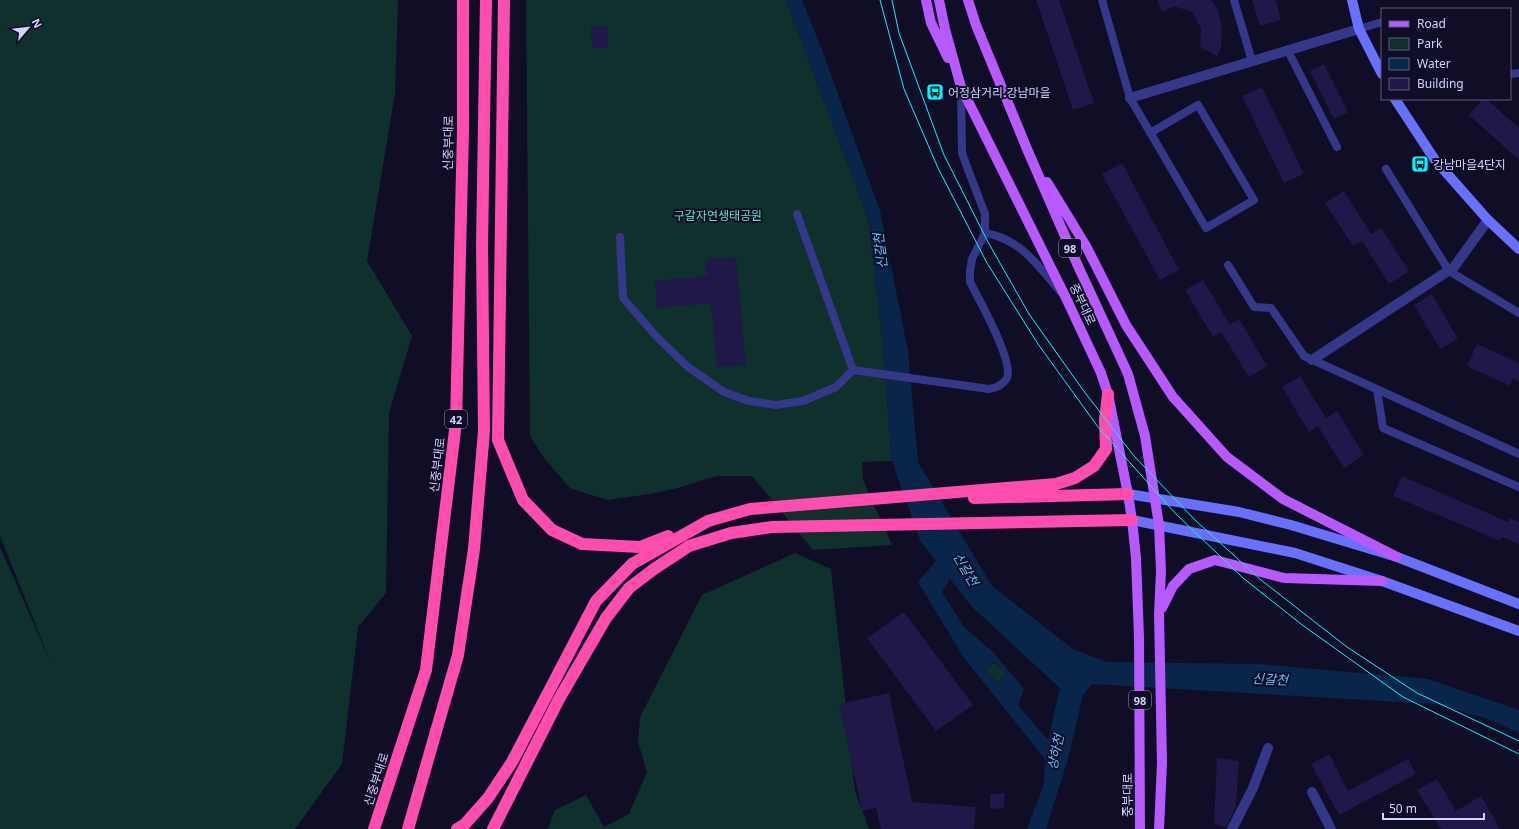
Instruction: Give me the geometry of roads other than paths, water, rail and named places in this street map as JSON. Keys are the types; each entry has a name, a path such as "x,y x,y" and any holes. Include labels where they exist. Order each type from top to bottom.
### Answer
{"highway":[{"name":"신중부대로","path":"374,829 426,670 456,422 463,138 463,0"},
{"name":"42","path":"408,828 458,655 474,549 484,431 482,246 486,0"},
{"path":"504,0 498,440 523,500 552,530 582,544 640,547 708,521 750,508 1056,484 1075,478 1095,465 1106,449 1105,420 1108,394"},
{"path":"845,501 1128,494"},
{"path":"493,829 559,699 606,618 629,588 654,569 690,546 731,533 772,527 1132,520"},
{"path":"457,829 465,824 488,798 512,762 596,601 632,564 708,521"}],"main road":[{"path":"926,0 931,23 961,87"},
{"name":"중부대로","path":"939,0 945,29 961,87 1066,298 1101,373 1108,394 1128,494 1136,558 1140,637 1140,829"},
{"name":"중부대로","path":"970,0 976,25 1028,149 1078,266 1128,374 1145,436 1159,524 1161,571 1159,614 1162,763 1159,829"},
{"path":"1352,0 1359,29 1381,72"},
{"path":"1396,100 1435,160 1488,220 1519,249"},
{"path":"1028,149 1086,246 1126,325 1173,397 1227,457 1283,499 1397,557"},
{"path":"1128,494 1239,512 1292,525 1397,557 1519,604"},
{"path":"1132,520 1159,524 1295,553 1382,581 1519,631"},
{"path":"1159,614 1172,586 1189,569 1215,560 1284,578 1382,581"}],"street":[{"path":"1130,98 1359,29"},
{"path":"1312,360 1449,271 1454,267 1488,220"},
{"path":"1232,829 1253,788 1268,748"},
{"path":"1312,792 1331,829"}],"lane":[{"path":"1102,0 1130,98 1150,133 1206,228 1254,200 1198,105 1150,133"},
{"path":"1234,0 1252,61"},
{"path":"1359,29 1381,22"},
{"path":"1288,51 1336,147"},
{"path":"853,370 990,389 998,387 1007,378 1008,368 1005,354 970,282 972,259 986,233 985,214 962,153 961,87"},
{"path":"1386,169 1449,271 1519,313"},
{"path":"797,214 853,370"},
{"path":"986,233 998,235 1025,251 1066,298"},
{"path":"620,237 623,298 656,336 688,367 724,392 748,401 776,405 803,401 836,387 853,370"},
{"path":"1228,265 1254,307 1271,308 1304,356 1519,454"},
{"path":"1377,390 1383,428 1519,487"}],"water":[{"path":"786,0 802,0 822,50 880,211 908,351 918,462 992,586 1073,649 1107,662 1259,664 1428,679 1519,710 1519,733 1488,719 1435,704 1092,684 1083,695 1068,759 1046,829 1027,829 1044,784 1045,759 964,658 918,582 936,561 920,540 892,461 881,326 868,218","holes":["950,579 972,607 1060,688 1048,740 1018,705 1024,689 994,653 964,627 942,592","994,662 1005,672 998,683 986,671"]}],"tram line":[{"path":"880,0 904,89 938,168 987,263 1038,344 1098,427 1176,514 1243,578 1301,624 1403,697 1519,754"},
{"path":"892,0 899,33 944,155 988,242 1029,314 1083,390 1134,456 1195,520 1261,580 1347,647 1417,693 1519,741"}],"place":[{"name":"어정삼거리.강남마을","path":"935,92"},
{"name":"강남마을4단지","path":"1420,164"}],"park label":[{"name":"구갈자연생태공원","path":"718,215"}],"water label":[{"name":"신갈천","path":"880,251"},
{"name":"신갈천","path":"966,569"},
{"name":"신갈천","path":"1270,679"},
{"name":"상하천","path":"1055,752"}]}
